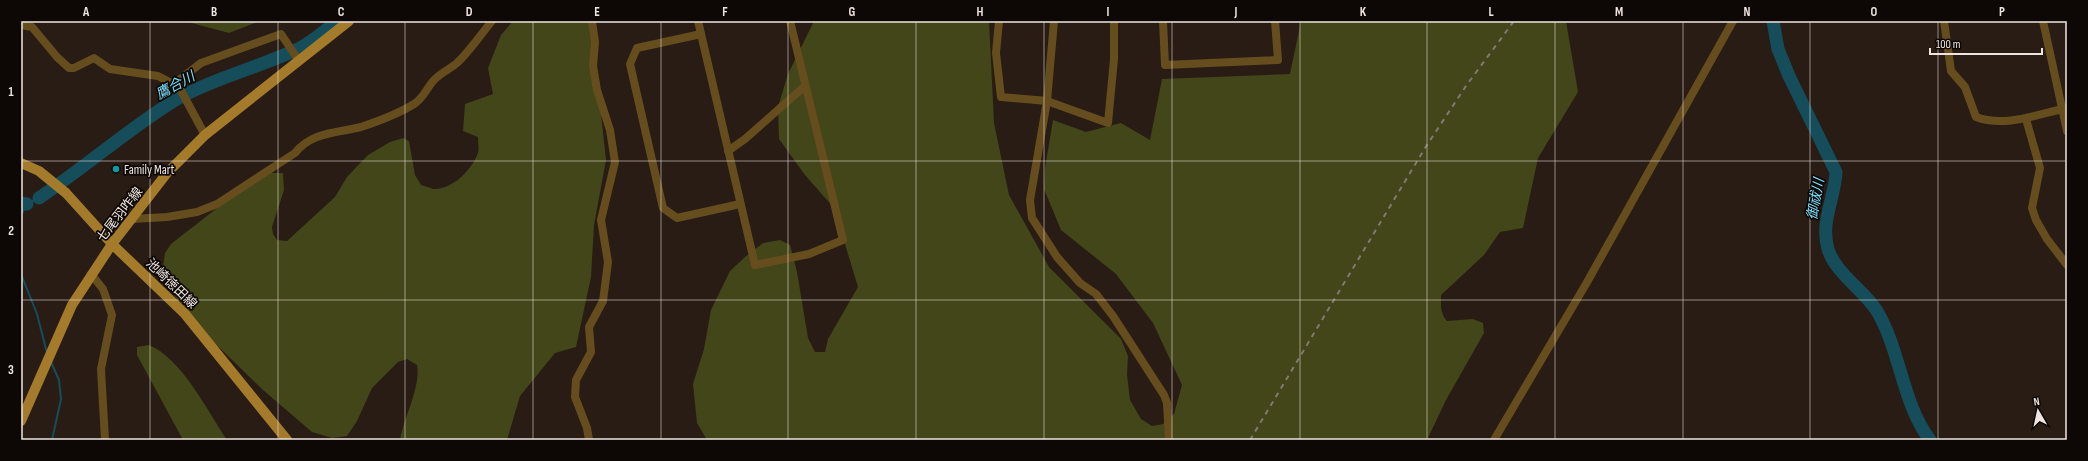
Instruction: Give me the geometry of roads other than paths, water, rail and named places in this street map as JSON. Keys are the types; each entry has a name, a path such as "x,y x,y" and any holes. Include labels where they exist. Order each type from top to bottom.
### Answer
{"main road":[{"name":"七尾羽咋線","path":"21,421 24,405 72,305 112,244 167,173 205,135 349,21"},
{"name":"池崎徳田線","path":"21,163 48,177 66,193 112,244 185,314 287,440"}],"street":[{"path":"132,219 167,217 197,212 217,204 295,153 301,145 329,133 358,127 381,120 414,104 424,96 432,82 440,74 457,63 492,21"},
{"path":"589,440 587,428 575,397 576,380 591,352 589,326 603,301 608,262 601,220 615,162 610,130 596,82 593,66 595,42 592,21"},
{"path":"698,21 755,265 809,254 843,240 790,21"},
{"path":"999,21 996,53 1001,97 1046,101 1108,123 1114,60 1114,21"},
{"path":"1054,21 1046,101 1030,200 1032,218 1057,257 1080,283 1096,294 1110,312 1164,395 1167,403 1169,440"},
{"path":"1163,21 1165,65 1278,60 1275,21"},
{"path":"1494,440 1586,284 1733,21"},
{"path":"1944,21 1951,71 1965,87 1976,117 1986,121 2026,119 2065,108"},
{"path":"2043,21 2065,108 2067,131"},
{"path":"21,25 32,27 57,57 69,68 74,68 94,58 110,69 158,76 174,84 183,94 205,135"},
{"path":"174,84 201,63 281,34 298,61"},
{"path":"701,34 637,48 630,64 663,208 677,218 740,204"},
{"path":"728,151 745,139 805,86"},
{"path":"2026,119 2040,168 2032,208 2036,220 2047,239 2067,265"},
{"path":"91,274 103,289 112,315 102,369 105,440"}],"waterway":[{"name":"鷹合川","path":"39,198 138,125 172,102 218,80 298,49 313,40 337,21"},
{"name":"御祓川","path":"1773,21 1778,49 1789,76 1836,172 1826,229 1828,249 1832,258 1843,274 1865,296 1877,311 1891,343 1913,410 1930,440"},
{"path":"21,215 27,204 39,198"},
{"path":"21,203 27,204"},
{"path":"21,274 37,314 47,353"},
{"path":"51,362 59,380 61,399 52,440"}],"railway":[{"path":"1250,440 1425,148 1466,86 1514,21"}],"place":[{"name":"Family Mart","path":"116,169"}]}
